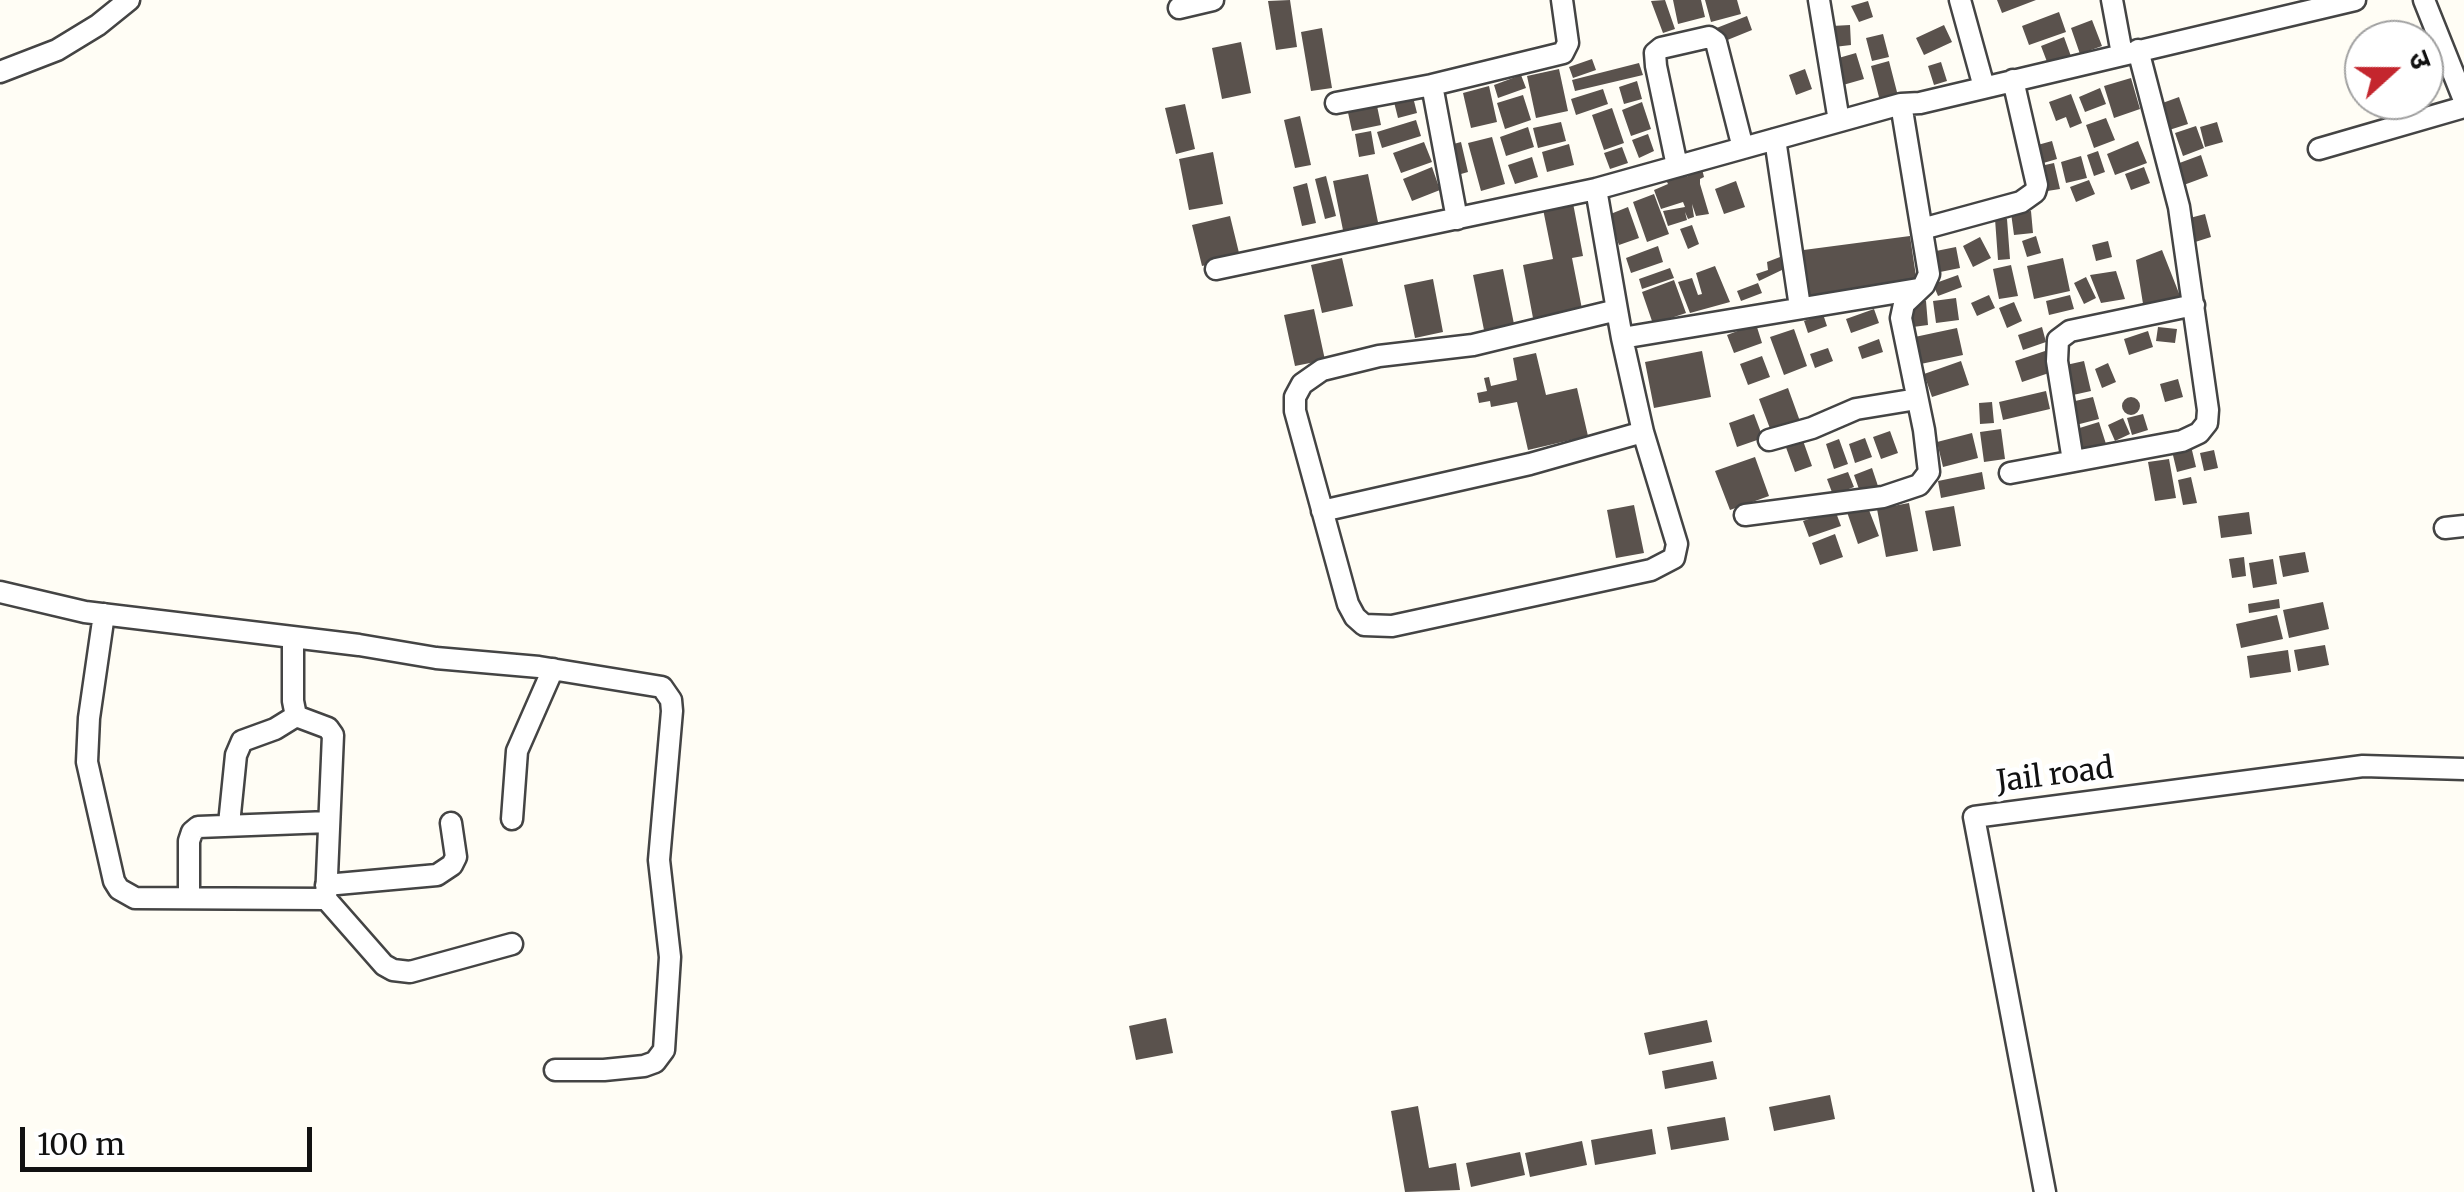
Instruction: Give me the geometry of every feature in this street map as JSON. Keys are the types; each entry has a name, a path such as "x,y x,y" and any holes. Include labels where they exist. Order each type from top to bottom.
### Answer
{"street":[{"path":"0,72 57,50 129,0"},
{"path":"1179,8 1213,0"},
{"path":"1336,103 1563,54 1568,42 1562,0"},
{"path":"1819,0 1839,121"},
{"path":"1960,0 1984,88"},
{"path":"2010,473 2182,441 2200,432 2207,423 2179,208 2112,0"},
{"path":"1216,269 1596,189 1901,104 1920,103 2355,0"},
{"path":"2320,148 2464,103 2424,0"},
{"path":"1677,166 1654,58 1661,48 1709,38 1716,42 1744,148"},
{"path":"1922,229 2021,202 2035,192 2037,185 2013,80"},
{"path":"1432,85 1456,219"},
{"path":"1746,515 1883,496 1919,485 1929,472 1901,310 1928,281 1929,274 1901,104"},
{"path":"1775,139 1800,307"},
{"path":"1596,189 1643,432 1677,544 1674,558 1650,570 1392,626 1364,625 1355,618 1296,411 1295,397 1310,376 1378,356 1473,344 1617,310"},
{"path":"1622,338 1918,289"},
{"path":"2073,461 2057,360 2058,340 2070,332 2194,305"},
{"path":"1769,440 1812,428 1856,409 1917,399"},
{"path":"1322,512 1530,464 1643,432"},
{"path":"0,592 104,614 654,683 667,692 672,710 659,860 670,958 664,1050 655,1062 644,1066 555,1070"},
{"path":"104,614 89,718 87,762 119,890 135,898 326,892 438,875 456,857 452,823"},
{"path":"293,638 296,716"},
{"path":"512,819 517,751 553,669"},
{"path":"296,716 328,728 333,735 326,892 384,965 410,972 512,944"},
{"path":"229,824 236,756 242,741 296,716"},
{"name":"Jail road","path":"2045,1192 1974,817 2364,766 2464,768"},
{"path":"189,898 192,832 206,825 329,822"}],"building":[{"path":"1290,0 1297,47 1276,50 1268,1"},
{"path":"1665,0 1675,29 1663,33 1651,1"},
{"path":"1673,0 1701,0 1705,17 1678,24"},
{"path":"1705,0 1737,0 1741,14 1711,22"},
{"path":"1997,0 2036,0 2002,13"},
{"path":"1868,1 1873,17 1859,22 1851,6"},
{"path":"2059,12 2066,32 2029,45 2022,26"},
{"path":"1747,16 1752,30 1720,43 1714,29"},
{"path":"2092,20 2102,46 2080,54 2071,28"},
{"path":"1850,25 1851,45 1834,47 1832,26"},
{"path":"1944,25 1952,42 1924,55 1916,38"},
{"path":"1322,28 1332,88 1311,91 1301,32"},
{"path":"1883,34 1889,57 1872,61 1866,38"},
{"path":"2064,37 2072,59 2049,67 2041,46"},
{"path":"1241,42 1251,93 1222,99 1212,48"},
{"path":"1856,53 1864,79 1843,85 1835,59"},
{"path":"1592,59 1596,70 1573,78 1569,67"},
{"path":"1889,61 1898,96 1880,101 1871,66"},
{"path":"1941,62 1947,81 1934,85 1928,66"},
{"path":"1639,63 1643,75 1575,91 1572,80"},
{"path":"1559,69 1568,111 1536,118 1527,76"},
{"path":"1805,69 1812,89 1796,95 1789,75"},
{"path":"1521,75 1526,88 1498,98 1494,85"},
{"path":"2131,78 2140,109 2114,118 2104,86"},
{"path":"1637,81 1642,99 1624,104 1619,87"},
{"path":"1489,86 1497,122 1471,128 1463,93"},
{"path":"2100,88 2106,104 2085,112 2079,97"},
{"path":"1603,89 1608,104 1576,115 1571,99"},
{"path":"1412,93 1417,113 1398,118 1393,98"},
{"path":"2071,94 2082,123 2070,128 2066,117 2056,121 2049,102"},
{"path":"1523,95 1531,120 1505,129 1497,103"},
{"path":"2179,97 2188,124 2166,131 2157,105"},
{"path":"1376,101 1381,125 1352,131 1347,108"},
{"path":"1642,102 1651,129 1631,136 1622,110"},
{"path":"1185,104 1195,149 1176,154 1165,108"},
{"path":"1612,108 1624,143 1604,150 1592,115"},
{"path":"1300,116 1311,165 1295,168 1284,120"},
{"path":"2106,118 2115,140 2094,148 2086,125"},
{"path":"1416,120 1421,136 1382,148 1377,132"},
{"path":"1561,122 1566,141 1538,148 1533,128"},
{"path":"2217,122 2223,142 2205,147 2200,127"},
{"path":"2196,126 2204,148 2183,156 2175,133"},
{"path":"1528,127 1534,147 1506,156 1500,137"},
{"path":"1371,131 1375,154 1359,157 1355,134"},
{"path":"1648,134 1654,151 1639,158 1632,140"},
{"path":"1492,137 1505,184 1481,191 1468,143"},
{"path":"2052,141 2057,159 2040,164 2034,146"},
{"path":"2138,141 2147,163 2115,175 2107,154"},
{"path":"1424,142 1432,162 1401,173 1393,153"},
{"path":"1461,142 1468,172 1454,176 1446,146"},
{"path":"1569,144 1574,165 1547,172 1542,152"},
{"path":"1622,147 1628,163 1610,169 1604,153"},
{"path":"2098,151 2105,172 2094,176 2087,155"},
{"path":"1213,152 1223,204 1189,210 1179,159"},
{"path":"2201,155 2208,176 2181,186 2174,165"},
{"path":"2081,156 2087,178 2066,183 2061,162"},
{"path":"1532,157 1538,177 1515,184 1508,165"},
{"path":"2054,163 2060,189 2041,192 2036,167"},
{"path":"1432,167 1440,190 1412,201 1403,179"},
{"path":"2144,167 2150,183 2131,190 2125,174"},
{"path":"1702,169 1704,177 1700,184 1709,214 1696,216 1692,204 1694,217 1688,219 1685,212 1687,220 1668,226 1663,211 1685,207 1683,202 1661,209 1654,190 1668,184 1666,180 1686,173 1688,177 1688,173"},
{"path":"1368,174 1379,227 1344,235 1333,181"},
{"path":"1326,176 1336,216 1325,219 1315,179"},
{"path":"2089,180 2095,194 2076,202 2070,187"},
{"path":"1736,181 1745,207 1724,214 1715,189"},
{"path":"1307,183 1316,223 1302,226 1293,187"},
{"path":"1654,194 1669,234 1647,242 1633,202"},
{"path":"1573,203 1583,256 1572,258 1582,309 1533,318 1523,265 1553,259 1543,209"},
{"path":"1628,207 1639,238 1619,245 1608,215"},
{"path":"2031,211 2033,233 2014,235 2011,213"},
{"path":"2205,214 2211,237 2192,243 2186,219"},
{"path":"1230,216 1240,257 1202,266 1192,225"},
{"path":"1995,219 2007,219 2010,259 1998,260"},
{"path":"1692,225 1699,244 1688,249 1680,229"},
{"path":"1910,236 1917,283 1802,298 1796,251"},
{"path":"2036,236 2041,253 2027,257 2022,241"},
{"path":"1980,237 1991,258 1973,267 1963,246"},
{"path":"2108,241 2112,257 2096,261 2092,245"},
{"path":"1658,246 1663,262 1631,273 1626,258"},
{"path":"1956,247 1960,268 1940,272 1936,251"},
{"path":"2162,250 2182,301 2144,310 2136,260"},
{"path":"1780,257 1784,269 1759,281 1756,274 1768,270 1767,262"},
{"path":"1342,258 1353,306 1322,313 1311,265"},
{"path":"2063,258 2070,291 2034,299 2027,266"},
{"path":"2011,265 2018,296 1999,299 1993,269"},
{"path":"1715,266 1730,302 1690,313 1678,282 1692,278 1698,295 1702,294 1696,273"},
{"path":"1670,268 1674,278 1642,289 1639,279"},
{"path":"1503,269 1514,324 1484,330 1473,275"},
{"path":"2116,271 2125,299 2101,303 2090,275"},
{"path":"1958,275 1962,287 1938,296 1933,284"},
{"path":"2086,277 2096,298 2084,304 2074,283"},
{"path":"1433,279 1443,332 1415,338 1404,285"},
{"path":"1674,280 1686,313 1653,324 1642,292"},
{"path":"1758,283 1762,293 1741,301 1737,291"},
{"path":"1989,295 1995,308 1977,316 1971,303"},
{"path":"2070,295 2074,309 2049,315 2046,301"},
{"path":"1956,298 1959,320 1936,323 1933,301"},
{"path":"1926,301 1928,325 1913,327 1910,302"},
{"path":"2014,302 2022,321 2007,328 1999,308"},
{"path":"1314,309 1325,360 1295,366 1284,315"},
{"path":"1874,309 1879,323 1851,333 1846,319"},
{"path":"1823,314 1827,326 1808,333 1804,321"},
{"path":"1756,324 1762,343 1734,353 1727,335"},
{"path":"2042,327 2046,342 2023,350 2018,335"},
{"path":"2158,327 2177,329 2175,343 2156,341"},
{"path":"1957,328 1963,355 1916,365 1910,338"},
{"path":"1794,329 1807,366 1784,375 1770,337"},
{"path":"2148,331 2153,347 2129,355 2124,339"},
{"path":"1879,339 1883,352 1862,359 1858,347"},
{"path":"1828,348 1833,361 1815,368 1810,354"},
{"path":"1702,351 1711,397 1654,408 1645,362"},
{"path":"2045,351 2052,372 2022,382 2015,361"},
{"path":"1536,353 1546,395 1577,388 1588,436 1528,450 1517,402 1491,407 1490,401 1479,403 1477,393 1487,391 1484,378 1489,377 1491,386 1517,380 1513,358"},
{"path":"1762,356 1770,377 1748,385 1740,364"},
{"path":"1961,361 1969,385 1932,397 1924,374"},
{"path":"2084,361 2091,391 2073,395 2066,365"},
{"path":"2108,363 2116,382 2102,388 2095,369"},
{"path":"2178,379 2183,397 2165,402 2160,384"},
{"path":"1788,388 1801,424 1772,434 1759,399"},
{"path":"2046,391 2050,409 2003,420 1999,402"},
{"path":"2093,397 2099,419 2072,426 2066,403"},
{"path":"2131,397 2140,406 2131,415 2122,406"},
{"path":"1992,402 1994,423 1980,424 1979,403"},
{"path":"1754,414 1763,438 1737,447 1729,423"},
{"path":"2143,414 2148,430 2132,435 2127,418"},
{"path":"2123,418 2130,434 2115,441 2108,425"},
{"path":"2099,422 2106,444 2079,452 2073,430"},
{"path":"2001,429 2005,459 1984,462 1980,432"},
{"path":"1890,431 1898,453 1881,459 1873,437"},
{"path":"1972,433 1978,458 1943,467 1937,442"},
{"path":"1801,435 1812,466 1795,472 1784,442"},
{"path":"1865,438 1872,457 1855,463 1849,444"},
{"path":"1839,439 1848,464 1834,469 1826,444"},
{"path":"2191,446 2196,467 2177,472 2172,451"},
{"path":"2214,450 2218,468 2204,471 2200,453"},
{"path":"1755,457 1769,496 1730,510 1715,471"},
{"path":"2169,459 2176,498 2155,501 2148,462"},
{"path":"1872,468 1878,486 1860,492 1854,475"},
{"path":"1848,472 1854,487 1833,495 1827,479"},
{"path":"1982,472 1985,489 1941,498 1938,481"},
{"path":"2191,477 2197,503 2183,505 2178,480"},
{"path":"1909,503 1918,551 1886,557 1877,509"},
{"path":"1634,505 1644,553 1616,558 1607,510"},
{"path":"1867,505 1879,536 1858,544 1847,512"},
{"path":"1954,506 1961,546 1933,551 1925,511"},
{"path":"1835,510 1841,526 1809,537 1803,521"},
{"path":"2249,512 2252,534 2221,538 2218,516"},
{"path":"1835,534 1843,557 1820,565 1812,543"},
{"path":"2305,552 2309,572 2283,577 2279,556"},
{"path":"2244,557 2246,576 2232,578 2229,559"},
{"path":"2273,559 2277,584 2253,588 2249,563"},
{"path":"2279,599 2280,608 2249,613 2248,604"},
{"path":"2323,602 2329,629 2289,638 2283,610"},
{"path":"2277,615 2283,639 2241,648 2236,624"},
{"path":"2325,645 2329,665 2298,671 2294,650"},
{"path":"2288,650 2291,672 2250,678 2247,656"},
{"path":"1166,1018 1173,1053 1136,1060 1129,1026"},
{"path":"1707,1020 1712,1042 1649,1055 1644,1033"},
{"path":"1713,1061 1717,1079 1665,1089 1662,1071"},
{"path":"1830,1095 1835,1119 1774,1131 1769,1107"},
{"path":"1418,1106 1429,1168 1456,1163 1460,1190 1405,1192 1391,1111"},
{"path":"1725,1117 1729,1140 1671,1150 1667,1127"},
{"path":"1652,1129 1656,1154 1595,1165 1591,1140"},
{"path":"1582,1141 1587,1165 1530,1177 1525,1153"},
{"path":"1520,1152 1525,1175 1471,1187 1466,1163"}]}
